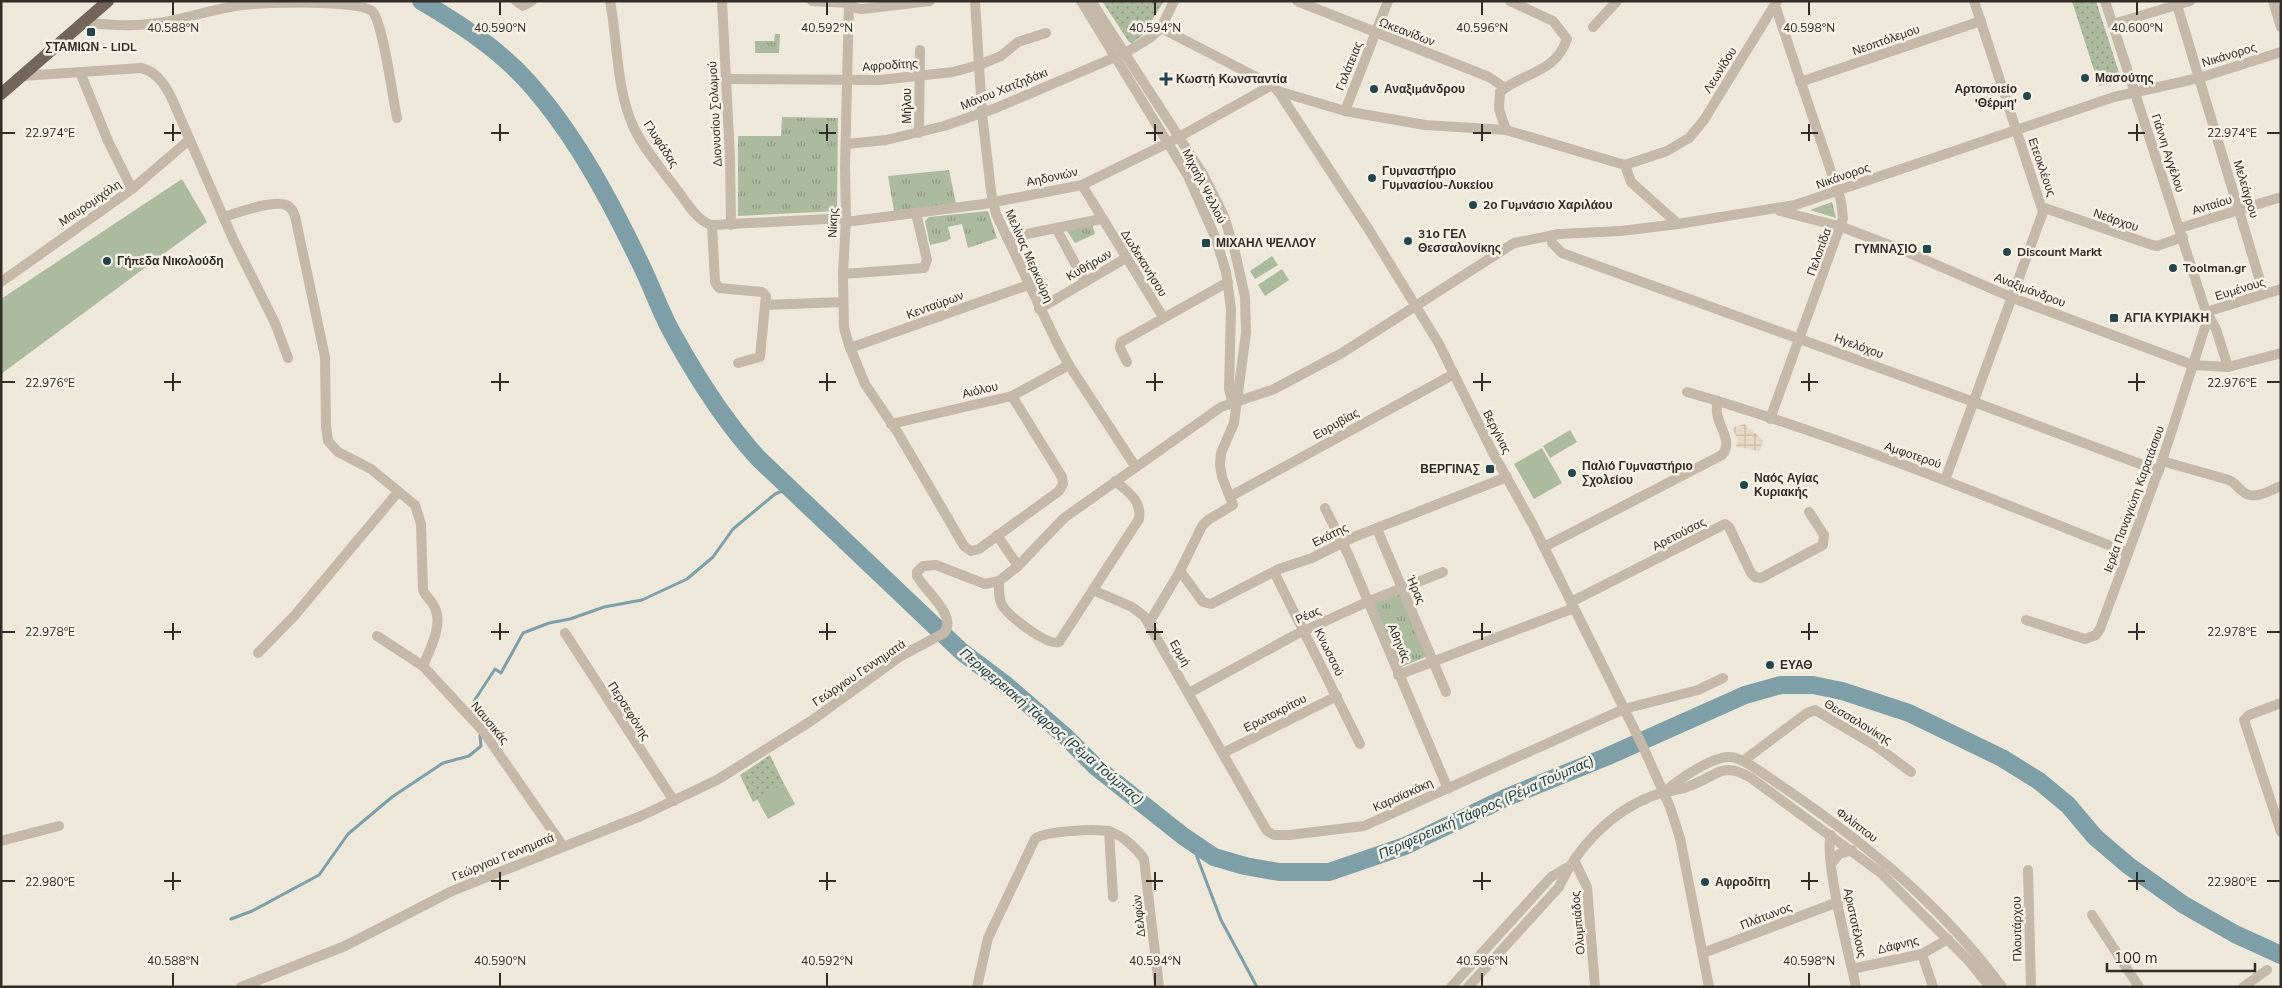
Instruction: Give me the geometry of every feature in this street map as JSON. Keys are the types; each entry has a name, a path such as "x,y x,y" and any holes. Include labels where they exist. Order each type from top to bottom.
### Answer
{"main road":[{"path":"1,94 108,1"}],"street":[{"name":"Γλυφάδας","path":"610,1 623,92 634,128 648,151 688,205 702,221 712,225"},
{"name":"Διονυσίου Σολωμού","path":"722,1 731,225"},
{"path":"812,1 849,2 855,8 862,9 930,1"},
{"name":"Μελίνας Μερκούρη","path":"976,1 982,113 992,202 1028,285 1069,365 1135,466"},
{"name":"Μιχαήλ Ψελλού","path":"1081,1 1188,176 1221,252 1228,282 1231,316 1229,383 1232,400 1237,403"},
{"name":"Μιχαήλ Ψελλού","path":"1091,1 1179,137 1218,204 1230,233 1245,297 1246,333 1234,423 1220,458 1222,477 1230,496"},
{"path":"1174,1 1161,28 1275,88 1345,111 1425,125 1506,130 1625,165 1630,182 1678,224"},
{"name":"Ωκεανίδων","path":"1297,1 1489,77 1505,88"},
{"name":"Γαλάτειας","path":"1345,111 1388,1"},
{"path":"1506,130 1500,117 1498,101 1500,92 1537,73 1555,60 1563,50 1567,39 1554,21 1510,1"},
{"path":"1593,28 1617,1"},
{"name":"Ετεοκλέους","path":"1946,480 2043,212 1974,1"},
{"name":"Γιάννη Αγγέλου","path":"2105,1 2206,312 2216,329 2228,367"},
{"path":"2113,24 2190,1"},
{"path":"2273,1 2281,27"},
{"name":"Νίκης","path":"849,2 846,220 843,274 844,328 865,384 898,432 966,549 976,551 1059,491 1063,484 1062,477 1012,396"},
{"name":"Πελοπίδα","path":"1770,419 1842,228 1843,213 1776,3"},
{"name":"Λεωνίδου","path":"1625,165 1655,157 1693,134 1704,120 1776,3"},
{"path":"82,22 120,26 158,23 236,6 260,4 342,4 367,9 373,12 381,34 397,118"},
{"name":"Μελεάγρου","path":"2176,5 2264,294"},
{"name":"Νεοπτόλεμου","path":"1800,82 1981,21"},
{"name":"Μάνου Χατζηδάκι","path":"846,144 886,140 919,133 982,113 1126,53 1150,38 1161,28"},
{"name":"Αφροδίτης","path":"726,79 847,80 919,76 967,69 979,65 1001,56 1018,42 1046,33"},
{"name":"Μήλου","path":"919,133 920,50"},
{"name":"Νικάνορος","path":"1415,305 1501,249 1517,242 1550,235 1678,224 1795,206 2114,97 2199,78 2281,52"},
{"path":"22,76 141,68 149,71 168,90 223,217 275,323 288,358"},
{"path":"80,72 108,141 132,188"},
{"name":"Αηδονιών","path":"712,225 846,220 916,213 992,202 1082,185 1275,88"},
{"name":"Βεργίνας","path":"1275,88 1369,230 1432,331 1544,547 1665,791 1682,846 1709,987"},
{"name":"Μαυρομιχάλη","path":"1,282 79,224 132,188 189,140"},
{"name":"Δωδεκανήσου","path":"1082,185 1101,219 1163,317 1228,282"},
{"name":"Ανταίου","path":"2181,233 2239,210 2281,197"},
{"path":"223,217 275,204 288,206 292,211 304,254 325,357 328,441 338,452 371,469 415,505 419,513 421,524 422,590 426,598 433,602 437,612 437,625 423,666"},
{"name":"Νεάρχου","path":"2042,208 2157,246 2181,233"},
{"name":"Αναξιμάνδρου","path":"1773,209 1842,228 1900,249 2013,298 2193,365 2228,367 2281,353"},
{"path":"843,274 924,268 927,260 916,213"},
{"path":"1007,238 1101,219"},
{"path":"712,225 716,284 722,289 762,292 766,296 760,357 738,363"},
{"path":"1056,228 1085,282"},
{"name":"Ηγελόχου","path":"1552,243 1562,253 1974,402 2158,471"},
{"name":"Κυθήρων","path":"1039,308 1126,258"},
{"name":"Κενταύρων","path":"850,348 1028,285"},
{"name":"Ευμένους","path":"2206,312 2281,289"},
{"path":"765,305 843,302"},
{"path":"1115,481 1136,499 1139,515 1137,522 1058,642 1052,643 1043,640 1003,608 999,598 999,581 1018,566 1064,518 1135,466 1221,407 1274,389 1342,353 1415,305"},
{"name":"Γιάννη Αγγέλου","path":"2193,365 2205,330 2206,312"},
{"path":"1127,362 1121,351 1120,343 1163,317"},
{"name":"Αιόλου","path":"891,424 1012,396 1069,365"},
{"name":"Ιερέα Παναγιώτη Καρατάσιου","path":"2026,620 2080,638 2091,638 2100,629 2162,461 2193,365"},
{"name":"Ευρυβίας","path":"1230,496 1454,374"},
{"name":"Αμφοτερού","path":"1687,392 1946,480 2128,553"},
{"path":"1544,547 1722,455 1726,450 1727,444 1716,413 1718,401"},
{"path":"2162,461 2229,480 2243,492 2252,496 2281,486"},
{"name":"Εκάτης","path":"1180,571 1203,602 1209,604 1274,572 1312,558 1376,528 1507,477"},
{"path":"258,653 295,616 398,492"},
{"path":"1149,623 1180,571 1203,524 1232,506 1230,496"},
{"name":"Αθηνάς","path":"1325,508 1342,543 1448,789"},
{"name":"Αρετούσας","path":"1572,605 1725,524 1729,527 1750,573 1755,577 1761,578 1820,548 1824,542 1824,535 1809,512"},
{"name":"Ήρας","path":"1376,528 1446,692"},
{"path":"997,535 1018,566"},
{"name":"Γεώργιου Γεννηματά","path":"241,987 345,946 452,891 674,801 732,772 811,721 901,656 944,633 948,623 946,614 917,576 917,572 923,566 936,565 984,584 999,581"},
{"name":"Κνωσσού","path":"1274,572 1305,630 1360,744"},
{"name":"Ρέας","path":"1189,693 1276,644 1305,630 1367,602 1443,572"},
{"name":"Ερμή","path":"1093,590 1135,608 1149,623 1223,753"},
{"path":"1398,675 1572,605"},
{"name":"Περσεφόνης","path":"565,633 674,801"},
{"name":"Ναυσικάς","path":"377,636 423,666 483,731 563,846"},
{"name":"Καραϊσκάκη","path":"1223,753 1267,830 1274,835 1360,827 1624,709 1698,690 1722,678"},
{"name":"Ερωτοκρίτου","path":"1223,753 1337,696"},
{"path":"2281,703 2249,714 2244,720 2281,832"},
{"name":"Θεσσαλονίκης","path":"1743,761 1807,712 1815,710 1876,746 1911,772"},
{"name":"Φιλίππου","path":"1665,791 1681,779 1719,759 1732,757 1743,761 1792,792 1882,859 1938,910 1978,954 2002,987"},
{"name":"Φιλίππου","path":"1665,791 1693,785 1722,770 1734,770 1751,778 1882,873 1948,939 1990,987"},
{"path":"1468,987 1559,887 1571,864 1595,835 1619,813 1632,805 1665,791"},
{"path":"1,841 60,826"},
{"path":"977,987 988,938 1035,839 1043,834 1097,830 1109,831 1112,897"},
{"name":"Δελφών","path":"1109,831 1120,836 1143,857 1146,864 1159,987"},
{"name":"Αριστοτέλους","path":"1831,835 1828,845 1831,864 1856,987"},
{"path":"1831,864 1839,854 1852,850"},
{"path":"1452,987 1551,877 1571,864"},
{"name":"Ολυμπιάδος","path":"1571,864 1587,888 1596,987"},
{"name":"Πλουτάρχου","path":"2028,870 2031,987"},
{"name":"Πλάτωνος","path":"1702,954 1838,902"},
{"path":"2092,915 2139,987"},
{"name":"Δάφνης","path":"1852,968 1922,954 1948,939"},
{"path":"1922,954 1933,987"},
{"path":"2243,987 2267,970"}],"green space":[{"path":"1102,1 1164,1 1143,35 1132,43 1129,42"},
{"path":"2072,1 2096,1 2121,79 2099,86"},
{"path":"775,34 780,34 779,53 755,53 755,41 774,41"},
{"path":"782,117 838,118 837,211 738,216 738,136 781,136"},
{"path":"949,170 956,204 894,211 888,176"},
{"name":"Γήπεδα Νικολούδη","path":"182,179 207,222 1,374 1,299"},
{"path":"1832,202 1836,218 1810,210"},
{"path":"988,211 997,238 968,248 962,224 948,227 951,238 947,241 930,245 925,221 929,217"},
{"path":"1092,223 1095,234 1075,243 1065,228"},
{"path":"1272,256 1278,265 1255,279 1250,271"},
{"path":"1282,269 1289,280 1265,296 1258,285"},
{"path":"1570,430 1577,442 1550,458 1543,446"},
{"path":"1542,448 1562,483 1534,499 1514,464"},
{"path":"1400,591 1428,656 1401,667 1373,603"},
{"path":"770,755 784,784 753,802 740,775"},
{"path":"784,784 795,804 768,819 757,799"}],"shaded area":[{"path":"1744,424 1763,440 1760,451 1736,447 1738,440 1732,428"}],"waterway":[{"name":"Περιφερειακή Τάφρος (Ρέμα Τούμπας)","path":"421,1 464,28 505,59 529,83 563,126 578,148 619,220 666,321 684,354 724,416 758,458 962,652 1006,685 1066,737 1096,767 1183,836 1214,857 1245,866 1279,872 1329,872 1405,846 1505,798 1606,757 1745,695 1781,685 1813,685 1842,691 1909,713 2002,758 2039,781 2068,805 2095,837 2129,866 2184,905 2235,934 2281,955"},
{"path":"469,713 476,698 495,669 501,673 523,633 549,623 570,619 604,607 642,600 687,579 713,557 733,529 775,494 789,488"},
{"path":"231,919 252,911 319,875 348,834 392,797 443,763 469,756 481,746 480,735"},
{"path":"1191,841 1221,920 1257,987"}],"place":[{"name":"ΣΤΑΜΙΩΝ - LIDL","path":"91,32"},
{"name":"Μασούτης","path":"2085,78"},
{"name":"Κωστή Κωνσταντία","path":"1166,79"},
{"name":"Αναξιμάνδρου","path":"1374,89"},
{"name":"Αρτοποιείο 'Θέρμη'","path":"2027,96"},
{"name":"Γυμναστήριο Γυμνασίου-Λυκείου","path":"1372,178"},
{"name":"2ο Γυμνάσιο Χαριλάου","path":"1473,205"},
{"name":"31ο ΓΕΛ Θεσσαλονίκης","path":"1408,241"},
{"name":"ΜΙΧΑΗΛ ΨΕΛΛΟΥ","path":"1206,243"},
{"name":"ΓΥΜΝΑΣΙΟ","path":"1927,249"},
{"name":"Discount Markt","path":"2007,252"},
{"name":"Γήπεδα Νικολούδη","path":"107,261"},
{"name":"Toolman.gr","path":"2173,268"},
{"name":"ΑΓΙΑ ΚΥΡΙΑΚΗ","path":"2114,318"},
{"name":"ΒΕΡΓΙΝΑΣ","path":"1490,469"},
{"name":"Παλιό Γυμναστήριο Σχολείου","path":"1572,473"},
{"name":"Ναός Αγίας Κυριακής","path":"1744,485"},
{"name":"ΕΥΑΘ","path":"1770,665"},
{"name":"Αφροδίτη","path":"1705,882"}]}
